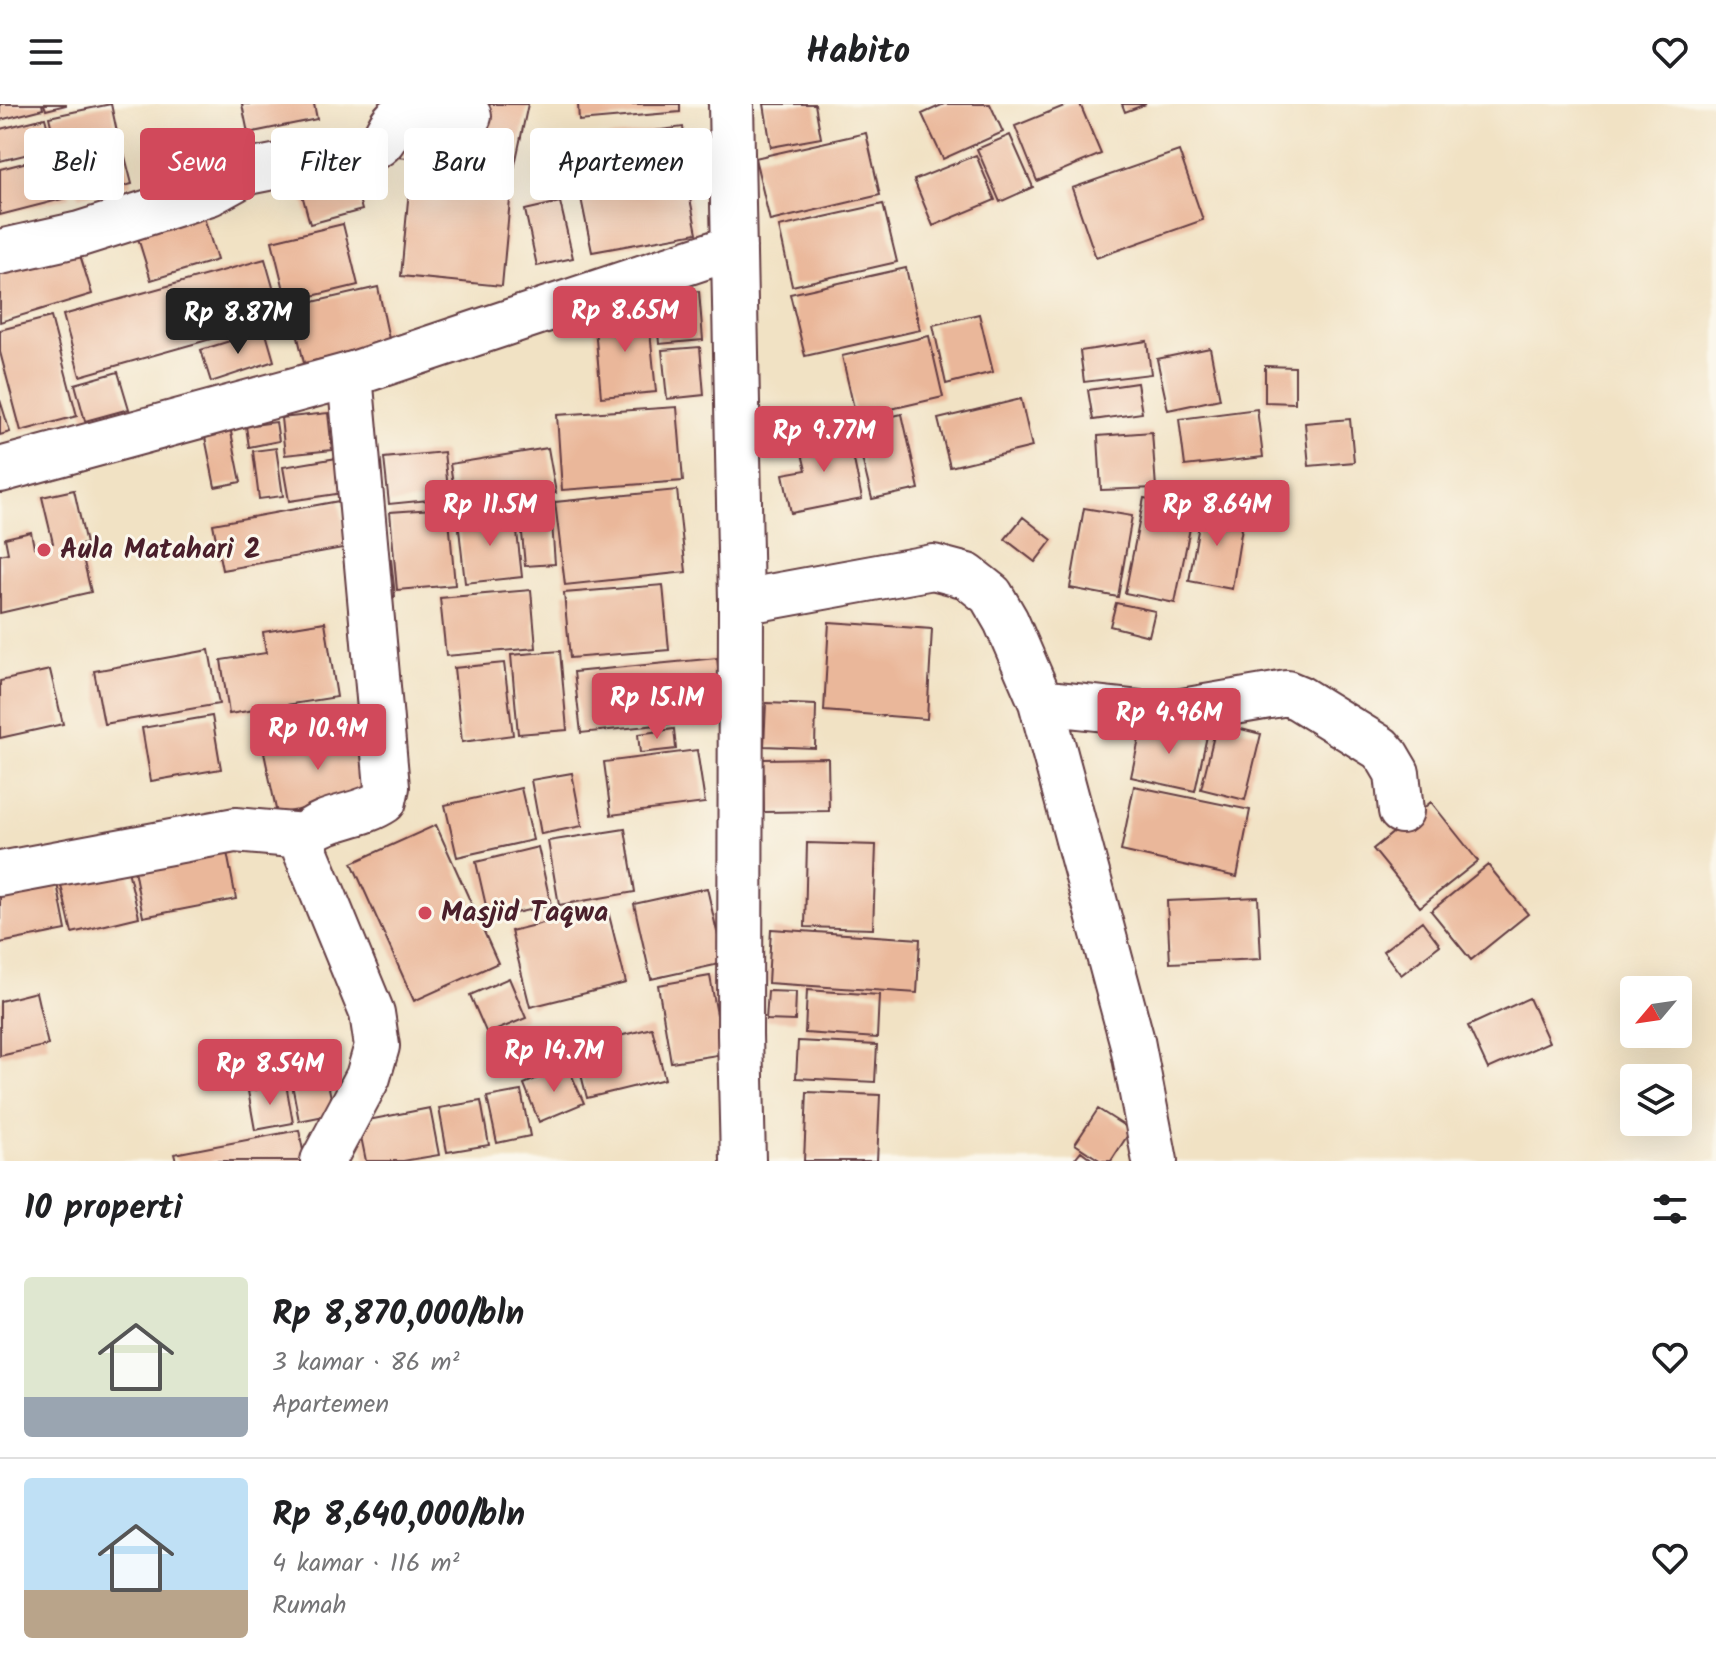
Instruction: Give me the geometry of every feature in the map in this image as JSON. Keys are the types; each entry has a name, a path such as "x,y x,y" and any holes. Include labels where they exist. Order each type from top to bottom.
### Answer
{"street":[{"path":"731,104 741,602 740,1035 743,1161"},
{"path":"0,252 80,234 210,193 248,172 374,147 382,143 393,123 404,115 469,116"},
{"path":"0,470 350,375 734,247"},
{"path":"323,1161 368,1077 377,1046 372,1013 305,850 304,836 314,826 370,810 384,801 387,787 350,375"},
{"path":"741,602 933,567 967,576 991,595 1006,621 1041,702 1132,1041 1155,1161"},
{"path":"1041,702 1159,715 1287,693 1380,748 1397,773 1401,811"},
{"path":"0,874 235,830 304,836"}],"building":[{"path":"0,104 42,104 43,109 0,120"},
{"path":"44,104 66,104 66,105 46,110"},
{"path":"111,104 116,128 52,128 49,117"},
{"path":"242,104 314,104 317,119 255,132 255,128 247,128"},
{"path":"480,104 528,104 514,169 514,128 475,128"},
{"path":"578,104 680,104 680,112 579,121"},
{"path":"764,104 815,104 821,138 771,147"},
{"path":"944,104 990,104 1003,132 943,159 922,114"},
{"path":"1069,104 1080,104 1101,154 1037,181 1015,126"},
{"path":"1122,104 1146,104 1125,112"},
{"path":"45,118 48,128 24,128 24,155 0,161 0,129"},
{"path":"398,120 463,125 463,128 404,128 404,158 396,157"},
{"path":"866,133 880,195 770,221 755,158"},
{"path":"1010,135 1033,187 1000,202 977,149"},
{"path":"1179,151 1203,220 1096,258 1072,188"},
{"path":"124,153 132,184 124,186"},
{"path":"976,155 995,200 933,226 914,180"},
{"path":"24,163 24,200 58,200 0,215 0,169"},
{"path":"304,200 359,200 362,210 310,224"},
{"path":"408,200 510,200 502,286 401,276"},
{"path":"581,200 690,200 697,233 592,252"},
{"path":"199,201 217,260 151,280 133,222"},
{"path":"560,202 573,258 537,266 525,210"},
{"path":"883,204 897,262 792,286 779,227"},
{"path":"343,224 358,285 287,302 272,241"},
{"path":"75,239 92,294 0,322 0,262"},
{"path":"265,259 282,319 80,376 63,315"},
{"path":"906,268 920,330 805,356 790,294"},
{"path":"378,287 390,344 304,363 291,307"},
{"path":"699,291 703,340 659,344 655,295"},
{"path":"648,311 656,392 601,397 594,316"},
{"path":"979,314 993,372 946,384 933,325"},
{"path":"51,317 77,416 21,431 0,352 0,330"},
{"path":"265,330 274,361 211,382 201,350"},
{"path":"929,336 943,397 856,417 842,356"},
{"path":"1147,341 1151,374 1084,382 1080,351"},
{"path":"700,347 704,395 667,399 662,350"},
{"path":"1210,348 1220,399 1168,410 1157,359"},
{"path":"1265,366 1295,367 1295,403 1265,402"},
{"path":"118,372 129,409 85,421 75,384"},
{"path":"1137,383 1142,413 1093,420 1088,390"},
{"path":"1021,399 1032,447 950,467 938,419"},
{"path":"0,400 10,432 0,435"},
{"path":"677,407 683,481 562,490 557,415"},
{"path":"1257,409 1263,457 1185,466 1179,419"},
{"path":"328,413 332,450 285,455 281,418"},
{"path":"902,414 919,489 872,499 854,425"},
{"path":"1350,419 1354,462 1309,466 1305,423"},
{"path":"276,422 279,441 249,447 246,426"},
{"path":"230,427 241,482 215,487 204,432"},
{"path":"848,431 862,499 791,513 783,474 806,470 799,441"},
{"path":"1152,432 1156,488 1101,490 1098,436"},
{"path":"276,448 283,496 259,499 253,451"},
{"path":"548,448 556,493 457,509 450,464"},
{"path":"444,452 449,498 389,504 384,458"},
{"path":"337,458 343,493 289,501 283,467"},
{"name":"Aula Matahari 2","path":"74,490 86,544 80,545 91,592 0,613 0,555 8,553 5,538 31,532 34,547 53,543 42,497"},
{"path":"677,490 686,572 565,585 555,502"},
{"path":"1144,498 1194,508 1175,603 1125,593"},
{"path":"339,501 348,547 222,570 213,524"},
{"path":"448,508 455,585 397,590 390,512"},
{"path":"1084,508 1132,516 1118,597 1070,588"},
{"path":"1202,508 1244,515 1232,589 1189,581"},
{"path":"551,509 555,564 525,566 520,511"},
{"path":"515,514 522,577 465,583 458,520"},
{"path":"1023,517 1052,540 1035,562 1005,539"},
{"path":"391,559 395,597 379,599 374,561"},
{"path":"663,585 669,650 570,658 564,593"},
{"path":"531,590 536,648 446,656 440,598"},
{"path":"1116,603 1155,611 1149,636 1110,626"},
{"path":"325,622 337,697 229,714 221,660 266,653 263,632"},
{"path":"829,622 932,629 927,719 824,711"},
{"path":"209,650 219,704 104,724 94,671"},
{"path":"560,651 567,730 518,734 511,655"},
{"path":"717,658 724,718 581,733 574,672"},
{"path":"504,663 513,735 462,742 454,668"},
{"path":"50,670 63,724 0,738 0,681"},
{"path":"766,703 816,705 815,748 764,746"},
{"path":"212,716 221,769 151,781 142,728"},
{"path":"1143,720 1207,736 1195,791 1131,777"},
{"path":"1217,723 1261,734 1245,800 1201,789"},
{"path":"674,729 676,749 640,753 638,734"},
{"path":"359,730 372,796 277,814 263,748"},
{"path":"697,750 705,803 611,815 604,762"},
{"path":"828,758 829,811 764,812 763,759"},
{"path":"572,773 582,826 541,834 531,780"},
{"path":"1134,786 1250,810 1237,877 1121,851"},
{"path":"521,788 533,840 457,857 445,805"},
{"path":"1431,802 1478,861 1420,907 1373,849"},
{"name":"Masjid Taqwa","path":"436,825 498,963 414,1001 352,863"},
{"path":"625,829 635,892 559,905 548,841"},
{"path":"807,843 876,845 873,929 805,927"},
{"path":"226,847 236,899 143,917 133,864"},
{"path":"538,847 551,905 489,919 476,862"},
{"path":"1488,865 1528,914 1471,960 1431,911"},
{"path":"127,866 139,917 72,933 60,881"},
{"path":"56,878 66,930 0,943 0,889"},
{"path":"707,888 724,963 651,979 634,904"},
{"path":"1258,897 1261,959 1170,963 1167,901"},
{"path":"607,907 626,983 530,1007 511,931"},
{"path":"1422,921 1440,945 1401,975 1383,951"},
{"path":"771,929 920,939 917,993 768,983"},
{"path":"710,976 724,1054 671,1062 658,985"},
{"path":"509,978 526,1018 487,1034 470,995"},
{"path":"807,990 879,995 877,1038 805,1033"},
{"path":"768,991 796,992 795,1021 766,1020"},
{"path":"36,992 48,1045 0,1056 0,1001"},
{"path":"1529,998 1549,1042 1488,1069 1468,1026"},
{"path":"652,1028 665,1079 587,1098 574,1047"},
{"path":"798,1041 877,1045 875,1082 796,1078"},
{"path":"567,1065 584,1103 539,1122 524,1084"},
{"path":"326,1072 334,1114 299,1121 291,1079"},
{"path":"286,1084 293,1123 255,1130 248,1091"},
{"path":"521,1091 530,1136 497,1143 487,1097"},
{"path":"807,1092 880,1095 877,1161 804,1161"},
{"path":"481,1101 489,1145 447,1152 439,1108"},
{"path":"430,1108 439,1155 403,1161 366,1161 358,1122"},
{"path":"1098,1109 1131,1130 1111,1161 1101,1161 1075,1144"},
{"path":"299,1130 305,1161 176,1161 174,1154"},
{"path":"1081,1151 1094,1161 1073,1161"}],"place":[{"name":"Aula Matahari 2","path":"44,550"},
{"name":"Masjid Taqwa","path":"425,913"}]}
